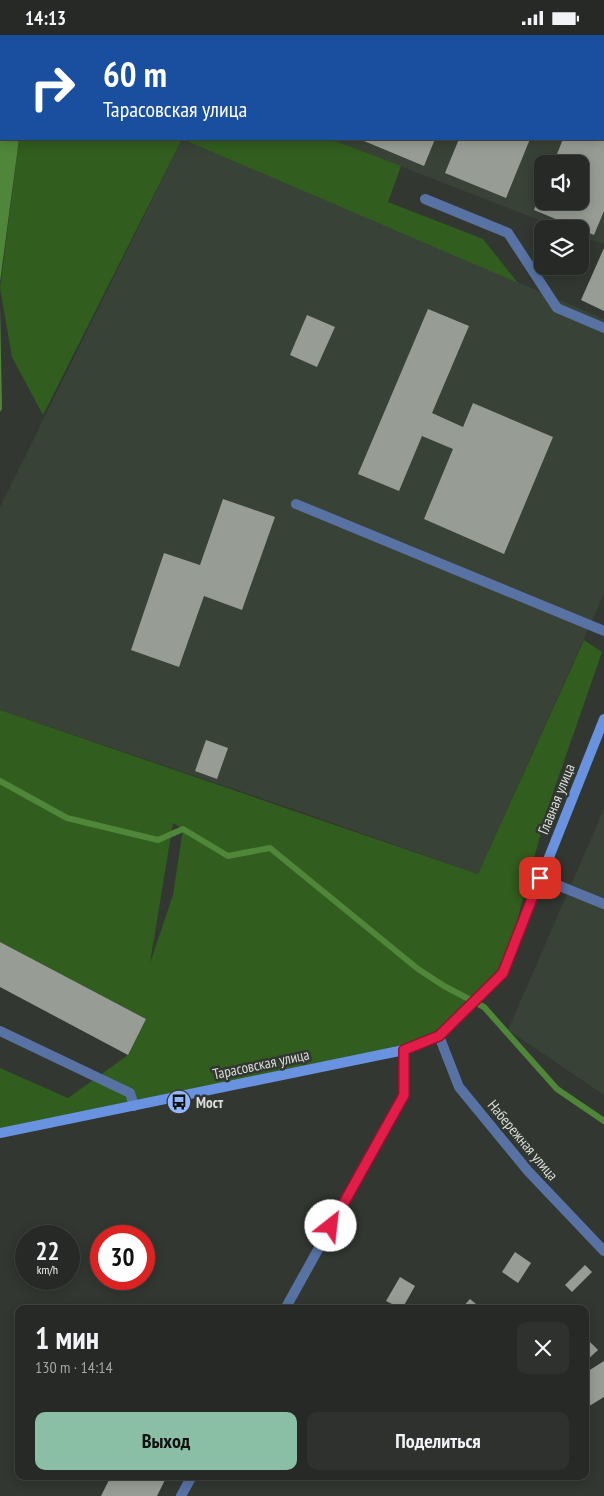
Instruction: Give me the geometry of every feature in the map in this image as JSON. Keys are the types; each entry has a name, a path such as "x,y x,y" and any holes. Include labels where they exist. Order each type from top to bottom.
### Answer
{"main road":[{"name":"Главная улица","path":"503,973 604,719"},
{"name":"Тарасовская улица","path":"0,1133 404,1050 439,1036 503,973"}],"street":[{"path":"424,199 508,233 557,308 604,328"},
{"path":"296,504 604,631"},
{"path":"540,878 604,904"},
{"path":"0,1031 130,1093 134,1106"},
{"name":"Набережная улица","path":"439,1036 459,1087 528,1171 604,1251"},
{"path":"287,1305 404,1095 404,1050"},
{"path":"181,1496 190,1480"}],"shaded area":[{"path":"0,140 19,140 0,282"},
{"path":"19,140 181,140 43,415 12,357 0,288"},
{"path":"182,140 604,319 604,594 478,874 0,710 0,507"},
{"path":"184,140 333,140 401,166 388,202 483,239 518,283"},
{"path":"333,140 604,140 604,244 589,239 589,220 539,220"},
{"path":"0,305 2,409 0,412"},
{"path":"584,640 602,652 547,810 503,973 439,1036 404,1050 0,1133 0,1068 68,1098 128,1055 146,1019 0,942 0,710 478,874","holes":["173,823 183,829 173,895 150,963"]},
{"path":"604,809 604,1095 508,1030"}],"building":[{"path":"364,140 435,140 424,166"},
{"path":"459,140 530,140 506,198 445,173"},
{"path":"563,140 604,140 604,211 594,235 589,233 589,220 558,220 534,210 589,210 589,155 557,155"},
{"path":"604,248 604,311 581,300"},
{"path":"428,309 469,326 432,413 463,427 473,403 553,437 504,554 424,519 453,449 422,436 399,491 358,474"},
{"path":"307,315 335,327 317,367 290,355"},
{"path":"223,499 275,517 242,610 204,596 179,667 131,650 164,553 200,565"},
{"path":"206,740 228,748 217,779 195,771"},
{"path":"0,942 146,1019 128,1055 0,987"},
{"path":"515,1252 531,1263 518,1283 502,1272"},
{"path":"585,1265 592,1272 572,1292 565,1285"},
{"path":"400,1277 415,1286 404,1305 394,1305 386,1301"},
{"path":"470,1299 477,1305 465,1305"},
{"path":"589,1341 598,1350 589,1358"},
{"path":"604,1361 604,1397 589,1406 589,1370"},
{"path":"109,1480 165,1480 157,1496 101,1496"}],"waterway":[{"path":"0,781 67,818 158,840 183,829 228,856 270,848 418,969 444,986 484,1007 557,1089 604,1121"}],"place":[{"name":"Мост","path":"179,1102"}],"route":[{"path":"331,1226 404,1095 404,1050 439,1036 503,973 540,878"}]}
